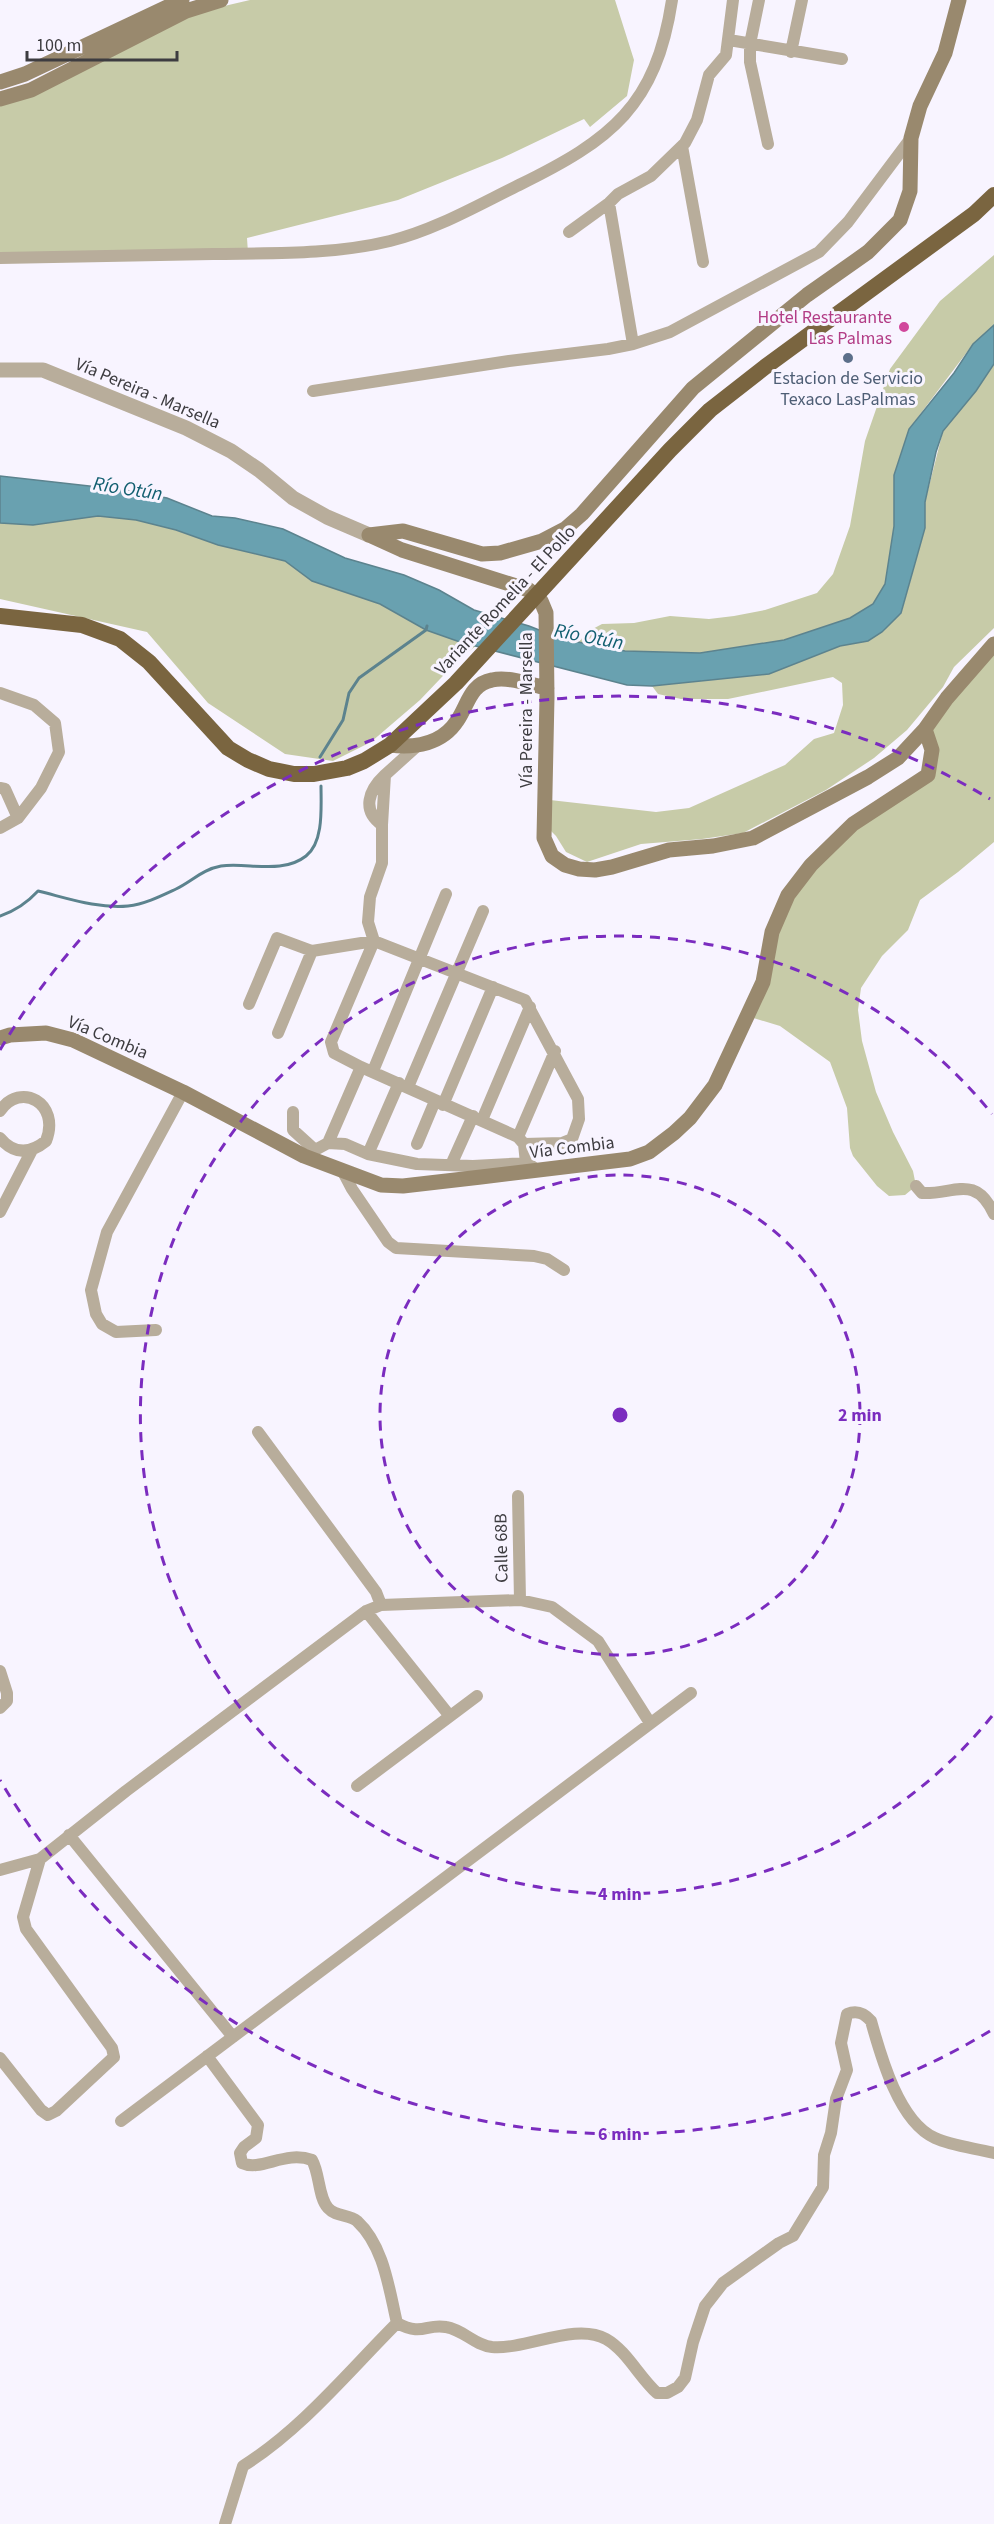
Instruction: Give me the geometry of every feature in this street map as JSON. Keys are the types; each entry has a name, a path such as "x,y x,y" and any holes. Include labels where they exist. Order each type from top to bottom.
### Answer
{"highway":[{"name":"Variante Romelia - El Pollo","path":"0,616 82,625 120,639 149,662 228,748 269,769 294,774 331,772 364,761 390,745 456,682 670,450 710,410 974,214 994,195"}],"main road":[{"path":"0,82 25,74 182,0"},
{"path":"0,99 31,90 186,11 221,0"},
{"path":"369,535 403,531 482,554 500,553 542,541 565,529 582,514 693,388 807,295 868,252 900,220 910,191 911,138 920,106 945,53 958,0"},
{"name":"Vía Pereira - Marsella","path":"369,535 402,550 529,590 541,601 546,613 547,670 544,838 552,856 565,865 579,869 612,867 669,850 713,846 753,838 868,777 898,758 925,729 947,698 994,644"},
{"path":"390,745 416,747 432,741 457,722 472,692 481,683 493,679 547,688"},
{"name":"Vía Combia","path":"0,1038 10,1035 46,1033 73,1040 342,1170 381,1185 389,1186 532,1167 630,1159 649,1152 690,1118 715,1085 763,982 772,932 788,895 811,865 853,824 928,775 932,750 925,729"}],"street":[{"path":"0,258 307,252 388,241 419,231 540,175 572,158 603,137 633,105 653,73 665,39 672,0"},
{"path":"569,231 618,194 660,169 682,146 697,120 710,75 726,55 733,0"},
{"path":"759,0 750,44 750,62 768,144"},
{"path":"791,52 802,0"},
{"path":"729,39 791,52 842,59"},
{"path":"313,391 509,360 633,344 670,332 819,252 848,222 911,138"},
{"path":"682,146 703,262"},
{"path":"609,203 633,344"},
{"name":"Vía Pereira - Marsella","path":"0,370 43,370 186,428 231,451 260,470 293,498 327,517 369,535"},
{"path":"0,693 34,705 55,723 59,752 41,788 18,818 0,828"},
{"path":"249,1004 277,938 312,951 374,941 525,1000 555,1052 578,1099 579,1119 572,1139 562,1143 521,1140 478,1118 439,1103 334,1053 331,1042 374,941 368,922 370,897 382,863 386,775 416,747"},
{"path":"0,788 5,789 18,818"},
{"path":"328,1143 367,1069 419,959 446,894"},
{"path":"368,1154 404,1085 483,911"},
{"path":"278,1033 312,951"},
{"path":"417,1144 439,1103 493,987"},
{"path":"451,1165 478,1118 530,1007"},
{"path":"293,1112 293,1130 310,1153 328,1143 345,1144 368,1154 417,1164 532,1167 521,1140 555,1052"},
{"path":"156,1330 116,1332 102,1324 96,1314 91,1290 107,1232 183,1092"},
{"path":"0,1111 10,1101 28,1098 43,1106 48,1114 49,1131 46,1141 32,1150 0,1212"},
{"path":"0,1138 12,1149 32,1150"},
{"path":"342,1170 352,1189 388,1242 396,1248 534,1256 547,1259 564,1270"},
{"path":"916,1186 922,1193 932,1194 951,1189 968,1188 988,1202 994,1214"},
{"path":"258,1432 376,1592 381,1605"},
{"name":"Calle 68B","path":"518,1496 520,1600"},
{"path":"0,1869 40,1859 366,1611 381,1605 520,1600 552,1607 598,1641 650,1723"},
{"path":"366,1611 449,1715"},
{"path":"0,1671 7,1701 0,1708"},
{"path":"121,2121 691,1693"},
{"path":"357,1786 477,1696"},
{"path":"69,1835 233,2037"},
{"path":"0,2058 41,2110 48,2115 56,2111 114,2057 112,2048 26,1929 23,1917 40,1859"},
{"path":"397,2324 418,2331 444,2326 461,2332 476,2343 492,2347 579,2334 605,2338 618,2348 645,2382 657,2393 678,2387 685,2378 693,2342 705,2306 723,2283 793,2236 823,2187 824,2155 831,2133 836,2099 847,2070 841,2043 844,2021 847,2014 852,2012 864,2014 871,2021 904,2109 918,2127 935,2138 994,2153"},
{"path":"207,2056 258,2125 256,2138 240,2153 242,2163 250,2166 287,2157 312,2160 316,2167 323,2201 328,2208 340,2215 353,2218 372,2239 382,2262 397,2324"},
{"path":"225,2524 243,2466 266,2452 286,2435 397,2324"}],"green space":[{"path":"250,0 615,0 634,60 627,96 590,127 584,119 502,158 398,200 247,238 248,253 0,258 0,103 203,11"},
{"path":"994,255 994,325 973,344 909,429 894,475 894,526 885,584 873,604 850,618 784,640 700,653 625,651 578,643 587,632 602,624 634,623 670,616 709,619 734,616 765,610 817,593 833,574 850,526 865,441 890,369 940,301"},
{"path":"994,364 994,628 954,667 943,687 907,730 874,758 826,790 743,833 641,844 587,862 566,852 548,828 550,800 656,812 689,808 785,765 814,739 834,733 843,705 842,683 833,677 728,699 681,699 658,694 652,686 769,674 840,646 868,641 901,614 925,528 925,502 943,431 976,391"},
{"path":"0,504 131,508 250,539 493,633 460,658 420,700 371,742 333,761 285,754 208,703 147,632 0,599"},
{"path":"994,644 994,842 920,900 908,930 882,956 861,988 858,1010 862,1041 876,1092 913,1171 916,1186 905,1195 889,1196 877,1186 853,1156 850,1148 847,1108 830,1062 780,1026 747,1016 772,932 811,865 928,775 925,729"}],"water":[{"name":"Río Otún","path":"994,325 994,364 976,391 943,431 936,452 925,502 925,528 901,613 882,632 868,641 840,646 769,674 652,686 627,685 460,642 426,630 380,604 312,581 285,561 218,545 176,530 136,520 98,516 33,525 0,523 0,476 125,490 167,498 212,516 235,518 283,529 345,558 404,575 439,590 474,610 529,626 562,639 625,651 700,653 784,640 850,618 873,604 885,584 894,526 894,475 909,429 954,373 973,344"}],"waterway":[{"path":"320,757 343,720 349,693 359,678 426,630 427,626"},
{"path":"0,916 11,912 38,891 94,904 128,906 147,902 221,866 264,867 297,862 312,850 319,833 321,786"}],"place":[{"name":"Hotel Restaurante Las Palmas","path":"904,327"},
{"name":"Estacion de Servicio Texaco LasPalmas","path":"848,358"}]}
